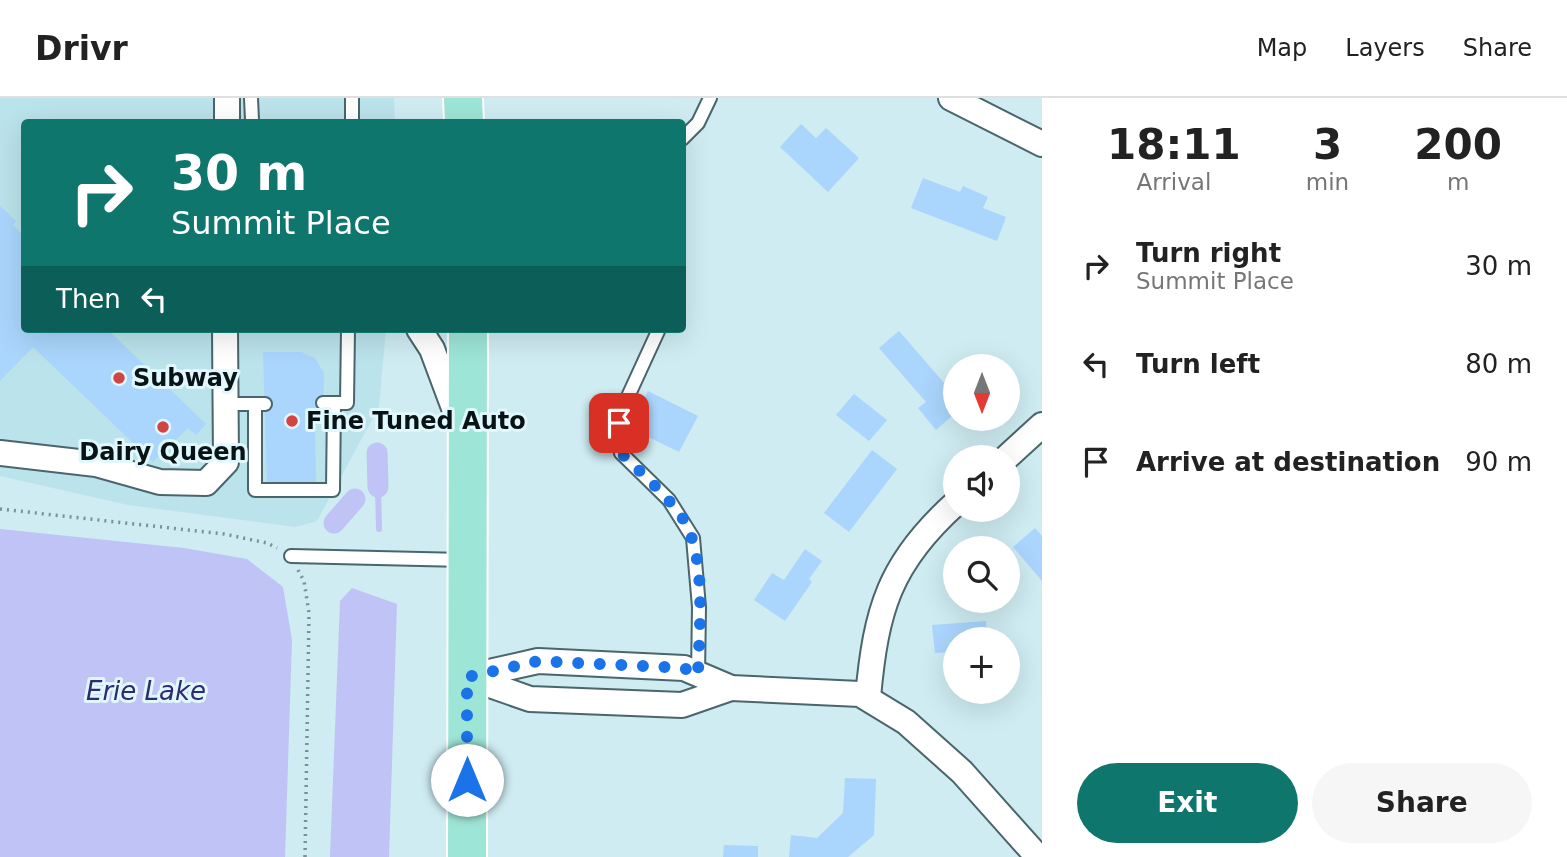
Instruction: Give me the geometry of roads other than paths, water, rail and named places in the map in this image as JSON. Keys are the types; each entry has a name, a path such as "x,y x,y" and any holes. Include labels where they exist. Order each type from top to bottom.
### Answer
{"main road":[{"path":"463,98 464,119"},
{"path":"467,857 468,333"}],"street":[{"path":"227,98 227,119"},
{"path":"951,98 1042,144"},
{"path":"0,453 96,464 160,482 206,483 226,462 225,333"},
{"path":"422,333 432,349 468,446"},
{"path":"1020,445 1042,425"},
{"path":"868,697 873,640 882,606 902,563 943,515"},
{"path":"467,677 538,661 684,668 731,688 868,697 906,722 962,772 1038,857"},
{"path":"467,677 530,699 682,705 731,688"}],"lane":[{"path":"251,98 252,119"},
{"path":"352,98 352,119"},
{"path":"686,135 698,123 710,98"},
{"path":"225,404 260,404 255,490 333,490 329,403 347,403 348,333"},
{"path":"657,333 625,403 618,439 621,453 669,500 693,538 699,607 698,675"},
{"path":"291,556 467,560"}],"water":[{"name":"Erie Lake","path":"0,529 184,548 247,559 283,587 292,640 285,857 0,857"},
{"path":"352,588 397,604 389,857 330,857 340,601"}],"waterway":[{"path":"377,453 378,487"},
{"path":"378,487 379,529"},
{"path":"334,523 355,499"}],"place":[{"name":"Subway","path":"119,378"},
{"name":"Fine Tuned Auto","path":"292,421"},
{"name":"Dairy Queen","path":"163,427"}]}
